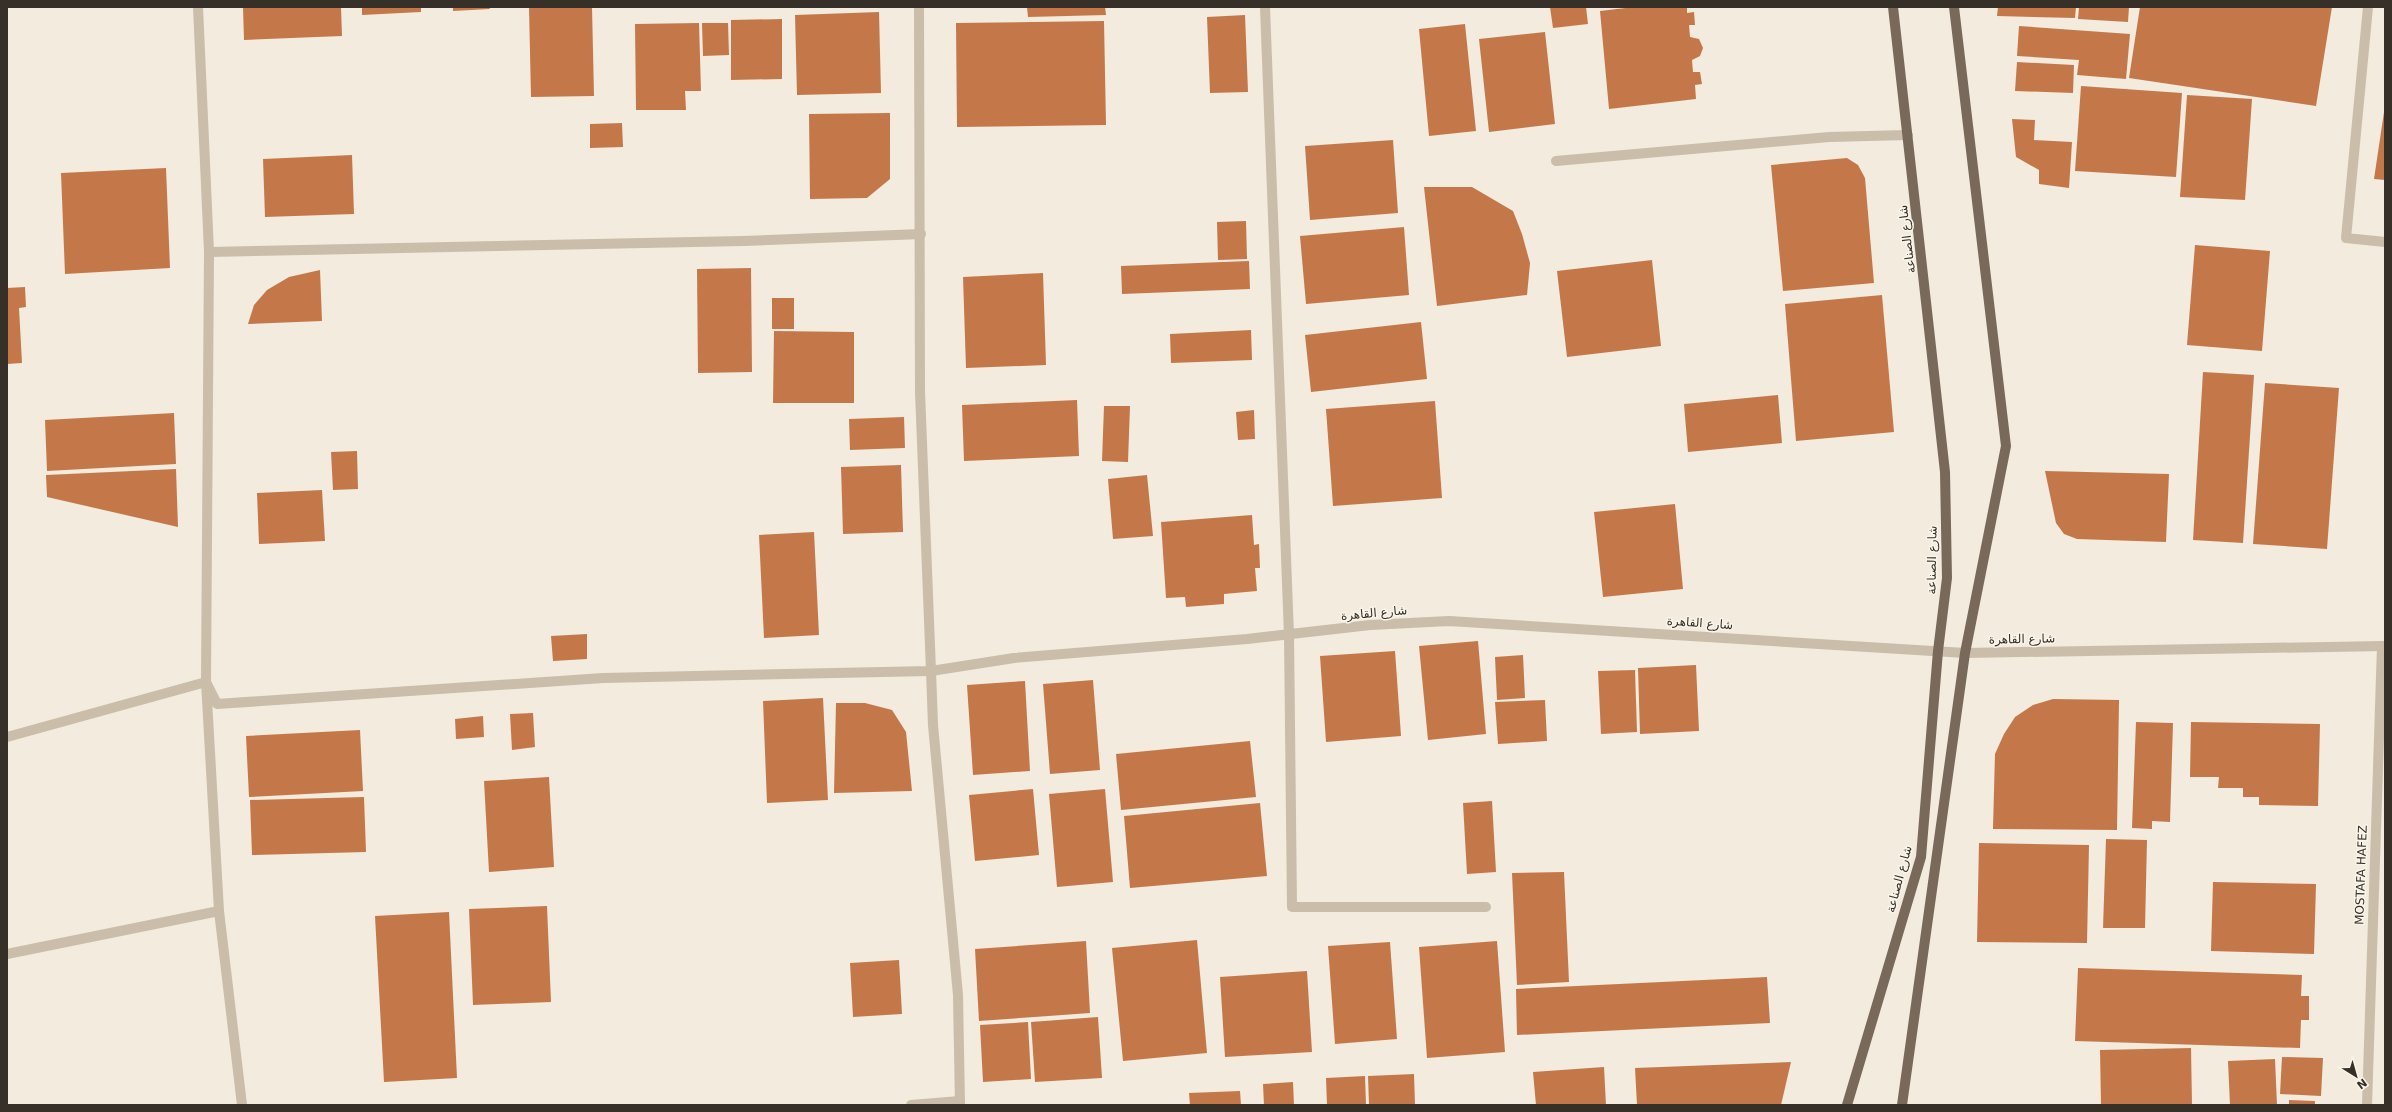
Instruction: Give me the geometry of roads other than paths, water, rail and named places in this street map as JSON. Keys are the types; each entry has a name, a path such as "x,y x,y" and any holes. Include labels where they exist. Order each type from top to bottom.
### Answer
{"main road":[{"name":"شارع الصناعة","path":"1847,1105 1921,857 1938,650 1947,578 1945,472 1893,7"},
{"path":"1902,1105 1965,653 2006,446 1954,7"}],"street":[{"path":"198,7 209,252 206,682 219,911 242,1105"},
{"path":"911,1105 960,1103 958,995 933,725 920,392 921,234 919,7"},
{"path":"1265,7 1289,635 1292,907 1486,907"},
{"path":"2368,7 2346,238 2385,242"},
{"path":"1556,161 1829,137 1908,135"},
{"path":"209,252 743,240 921,234"},
{"name":"شارع القاهرة","path":"206,682 217,704 603,678 931,671 1014,658 1289,635 1370,625 1449,621 1938,650 1965,653 2384,646"},
{"name":"MOSTAFA HAFEZ","path":"2366,1105 2384,646"},
{"path":"7,736 206,682"},
{"path":"7,954 219,911"}]}
